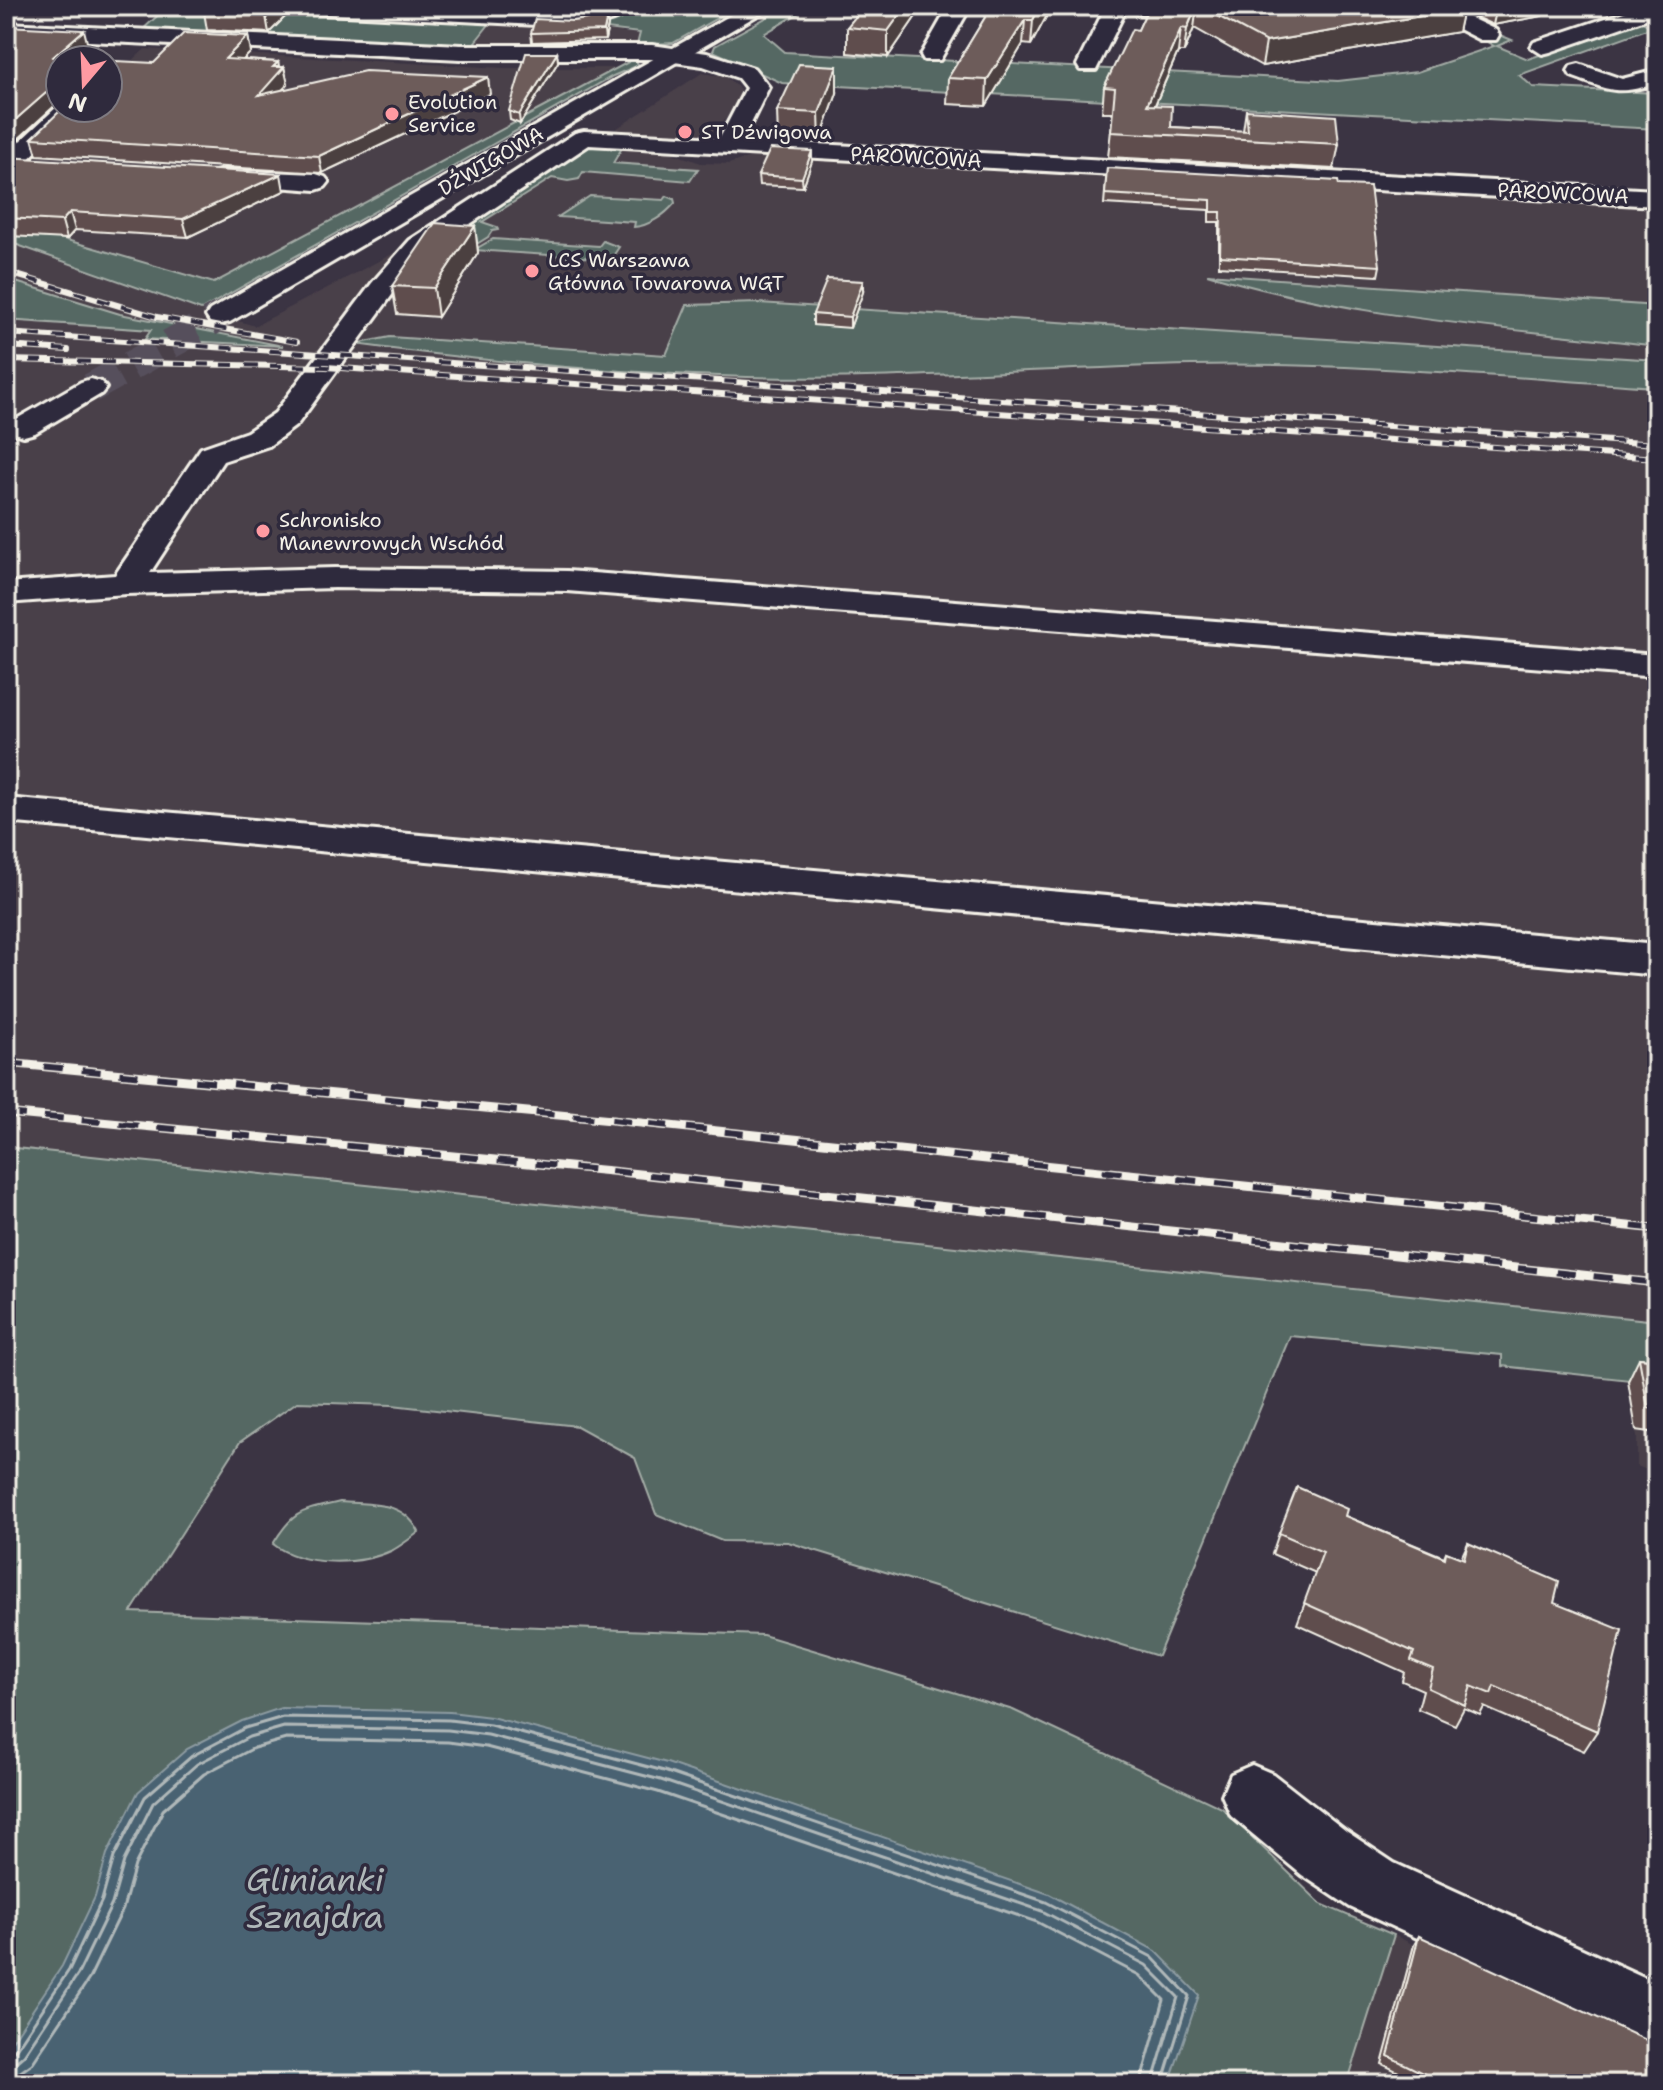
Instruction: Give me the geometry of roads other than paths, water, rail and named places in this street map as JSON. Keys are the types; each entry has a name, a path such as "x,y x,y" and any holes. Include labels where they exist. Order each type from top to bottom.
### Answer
{"street":[{"path":"288,6 574,21 614,11"},
{"name":"DŹWIGOWA","path":"220,316 762,6"},
{"path":"932,55 960,6"},
{"path":"1088,65 1117,6"},
{"path":"1126,6 1232,16"},
{"path":"1428,6 1488,35"},
{"path":"1616,6 1647,12"},
{"path":"1542,47 1647,12"},
{"path":"6,30 146,37 244,25 474,52 677,55 733,69 756,81 758,87 728,146"},
{"path":"127,55 146,37"},
{"path":"1579,71 1621,86 1657,77"},
{"path":"7,164 51,124"},
{"name":"PAROWCOWA","path":"126,584 212,455 258,439 286,419 382,289 419,246 584,138 1657,198"},
{"path":"7,164 39,166"},
{"path":"193,175 316,182"},
{"path":"24,427 91,388"},
{"path":"6,593 126,584 335,578 567,581 1657,666"},
{"path":"6,810 1657,960"},
{"path":"1252,1795 1324,1853 1372,1885 1614,1995 1657,2019"}],"water":[{"name":"Glinianki Sznajdra","path":"281,1708 450,1712 491,1717 667,1763 1049,1894 1156,1951 1199,1995 1169,2084 6,2084 6,2050 62,1966 95,1897 107,1854 138,1792 187,1749 242,1721"}],"tunnel":[{"path":"91,388 220,316"}],"railway":[{"path":"6,272 157,317 297,342"},
{"path":"6,333 1657,444"},
{"path":"6,346 68,350"},
{"path":"6,360 326,367 1657,458"},
{"path":"6,1063 612,1120 1657,1229"},
{"path":"6,1113 611,1171 1657,1283"}],"place":[{"name":"Evolution Service","path":"392,114"},
{"name":"ST Dźwigowa","path":"685,132"},
{"name":"LCS Warszawa Główna Towarowa WGT","path":"532,271"},
{"name":"Schronisko Manewrowych Wschód","path":"263,531"}]}
